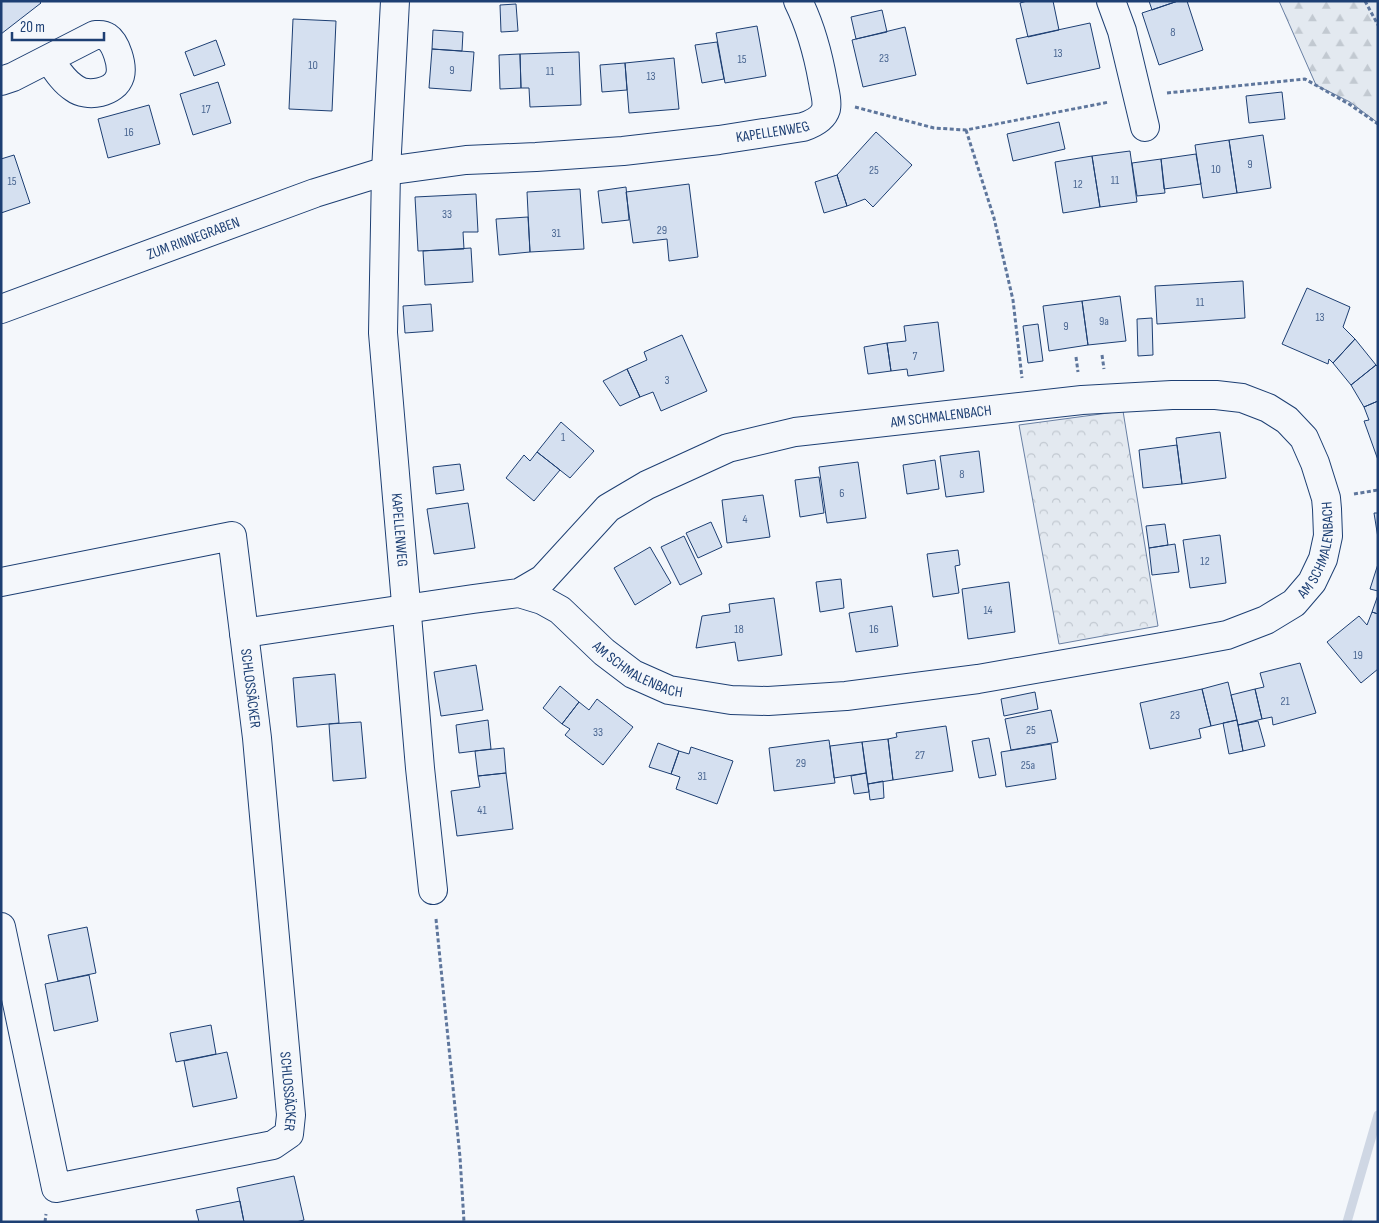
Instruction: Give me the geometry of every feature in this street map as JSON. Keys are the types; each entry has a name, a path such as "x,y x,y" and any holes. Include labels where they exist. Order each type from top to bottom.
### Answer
{"street":[{"name":"KAPELLENWEG","path":"395,1 386,171 383,333 406,610 433,890"},
{"path":"798,1 817,49 826,99"},
{"path":"1111,1 1122,31 1145,127"},
{"path":"1,81 48,59"},
{"name":"KAPELLENWEG","path":"386,171 466,160 633,150 719,140 803,127 814,123 822,116 826,110 826,99"},
{"name":"ZUM RINNEGRABEN","path":"1,309 315,193 386,171"},
{"name":"AM SCHMALENBACH","path":"406,610 519,594 542,600 560,610 604,652 633,674 669,690 731,700 768,701 846,696 978,679 1227,635 1266,620 1294,603 1312,582 1323,558 1328,536 1326,498 1315,463 1304,438 1287,420 1268,408 1242,398 1216,395 1172,395 1107,398 795,432 728,448 647,485 608,508 543,579 519,594"},
{"name":"SCHLOSSÄCKER","path":"1,582 232,536 256,738 291,1115 289,1134 273,1145 56,1188 1,927"},
{"name":"SCHLOSSÄCKER","path":"244,633 406,610"}],"path":[{"path":"1365,1 1378,25"},
{"path":"826,99 934,128 966,130 1138,96 1305,79 1349,104 1378,124"},
{"path":"966,130 994,218 1012,300 1026,406"},
{"path":"433,890 460,1157 464,1222"}],"green space":[{"path":"1279,1 1378,1 1378,123 1350,102 1316,85"},
{"path":"1123,411 1158,626 1059,644 1019,425"}],"building":[{"path":"1,1 39,1 41,3 1,34"},
{"path":"1027,1 1053,1 1059,30 1028,37 1020,3"},
{"path":"1149,1 1178,1 1152,10"},
{"path":"1178,1 1187,1 1203,50 1159,65 1142,13"},
{"path":"516,4 518,31 501,32 500,5"},
{"path":"882,10 887,32 856,39 851,17"},
{"path":"293,19 336,21 332,111 289,109"},
{"path":"1090,23 1100,68 1027,84 1016,39"},
{"path":"757,26 766,76 725,83 716,33"},
{"path":"905,27 916,75 863,87 852,40"},
{"path":"433,30 463,32 462,51 432,49"},
{"path":"216,40 225,65 194,76 185,52"},
{"path":"717,42 724,79 702,83 695,45"},
{"path":"432,49 474,52 471,91 429,88"},
{"path":"579,52 581,105 530,107 529,88 521,88 520,54"},
{"path":"520,54 521,88 500,89 499,55"},
{"path":"674,58 679,109 629,113 625,63"},
{"path":"625,63 627,90 602,92 600,65"},
{"path":"218,82 231,123 193,135 180,94"},
{"path":"1282,92 1285,119 1249,123 1246,96"},
{"path":"149,105 160,144 108,158 98,119"},
{"path":"1059,122 1065,149 1013,161 1007,134"},
{"path":"876,132 912,165 873,207 865,199 847,206 837,175"},
{"path":"1263,135 1271,188 1237,193 1229,140"},
{"path":"1229,140 1237,193 1203,198 1195,145"},
{"path":"1130,151 1137,202 1100,207 1092,156"},
{"path":"1196,154 1201,184 1164,189 1161,159"},
{"path":"14,155 30,203 1,213 1,159"},
{"path":"1092,156 1100,207 1063,213 1055,162"},
{"path":"1161,159 1165,193 1137,196 1132,163"},
{"path":"837,175 847,206 824,213 815,182"},
{"path":"689,184 698,257 669,261 667,239 633,243 626,192"},
{"path":"626,187 629,220 602,223 598,191"},
{"path":"580,189 584,249 530,252 527,192"},
{"path":"476,194 478,232 463,232 464,249 418,251 415,197"},
{"path":"528,217 530,252 499,255 496,219"},
{"path":"471,248 473,282 425,285 423,251"},
{"path":"1243,281 1245,318 1157,324 1155,286"},
{"path":"1307,288 1350,307 1343,327 1355,339 1333,363 1329,359 1328,364 1282,344"},
{"path":"1120,296 1126,341 1088,345 1082,301"},
{"path":"1082,301 1088,345 1049,351 1043,306"},
{"path":"431,304 433,331 405,333 403,306"},
{"path":"1152,318 1153,355 1138,356 1137,319"},
{"path":"938,322 944,371 908,376 907,369 891,371 887,343 906,341 904,326"},
{"path":"1038,324 1043,361 1028,363 1023,326"},
{"path":"682,335 707,391 661,411 653,392 640,397 627,369 647,360 644,352"},
{"path":"1355,339 1376,365 1351,385 1333,363"},
{"path":"887,343 891,371 868,374 864,347"},
{"path":"1376,365 1378,367 1378,401 1364,407 1351,385"},
{"path":"627,369 640,397 620,406 603,381"},
{"path":"1378,401 1378,460 1364,421 1369,420 1364,407"},
{"path":"561,422 594,451 570,478 537,452"},
{"path":"1220,432 1226,478 1182,484 1176,438"},
{"path":"1177,445 1182,484 1143,488 1139,450"},
{"path":"979,451 984,492 946,497 940,456"},
{"path":"537,452 560,470 534,501 506,478 524,455 530,461"},
{"path":"935,460 939,489 907,494 903,465"},
{"path":"858,462 866,518 827,523 819,467"},
{"path":"460,464 464,490 436,494 433,467"},
{"path":"819,477 824,513 800,517 795,480"},
{"path":"763,495 770,537 727,543 722,500"},
{"path":"468,503 475,548 434,554 427,509"},
{"path":"1374,513 1378,513 1378,538"},
{"path":"711,522 722,547 698,558 686,533"},
{"path":"1165,524 1168,545 1149,548 1146,526"},
{"path":"1220,535 1226,583 1190,588 1183,540"},
{"path":"684,536 702,574 680,585 661,547"},
{"path":"1175,544 1179,572 1152,575 1149,548"},
{"path":"650,547 671,583 635,605 614,568"},
{"path":"958,550 960,565 955,566 959,593 933,597 927,554"},
{"path":"1378,564 1378,591 1370,589"},
{"path":"841,579 844,608 820,612 816,582"},
{"path":"1009,582 1015,632 968,639 962,589"},
{"path":"1378,595 1378,614 1372,612"},
{"path":"774,598 782,655 738,661 735,642 696,648 702,616 730,612 729,604"},
{"path":"892,606 898,646 856,652 849,613"},
{"path":"1372,612 1378,614 1378,669 1361,683 1327,642 1359,616 1367,625"},
{"path":"1300,663 1316,713 1273,725 1272,717 1262,719 1255,689 1264,687 1260,673"},
{"path":"476,665 483,710 441,716 434,672"},
{"path":"335,674 339,723 297,727 293,678"},
{"path":"1228,682 1237,720 1211,726 1202,689"},
{"path":"560,686 579,702 562,724 543,708"},
{"path":"1202,689 1211,726 1199,729 1201,738 1150,749 1140,703"},
{"path":"1255,689 1262,719 1238,725 1231,695"},
{"path":"1035,692 1038,709 1004,716 1001,699"},
{"path":"597,699 633,727 603,765 565,735 570,729 562,724 579,702 589,710"},
{"path":"1051,710 1058,742 1011,750 1005,719"},
{"path":"488,720 491,749 459,753 456,725"},
{"path":"1237,720 1243,751 1229,754 1223,723"},
{"path":"1258,721 1265,746 1243,751 1238,725"},
{"path":"361,722 366,778 333,781 329,724"},
{"path":"946,726 953,771 893,780 888,739 897,737 896,733"},
{"path":"989,738 996,775 979,778 972,741"},
{"path":"888,739 893,780 868,784 862,742"},
{"path":"829,740 835,783 774,791 769,748"},
{"path":"862,742 866,773 834,778 830,746"},
{"path":"658,743 679,751 671,774 649,767"},
{"path":"1051,744 1056,779 1006,787 1001,752"},
{"path":"691,747 733,761 717,804 676,789 680,777 671,774 679,751 689,754"},
{"path":"504,748 506,773 478,776 475,751"},
{"path":"506,773 513,829 457,836 451,791 480,787 478,776"},
{"path":"866,773 869,792 854,794 851,776"},
{"path":"883,781 884,798 870,800 868,784"},
{"path":"87,927 96,973 58,981 48,935"},
{"path":"89,975 98,1021 54,1031 45,984"},
{"path":"211,1025 216,1054 176,1062 170,1033"},
{"path":"227,1052 237,1098 193,1107 184,1061"},
{"path":"294,1176 304,1220 296,1222 244,1222 237,1188"},
{"path":"240,1201 244,1222 199,1222 196,1210"}],"waterway":[{"path":"1347,1222 1378,1115"}]}
